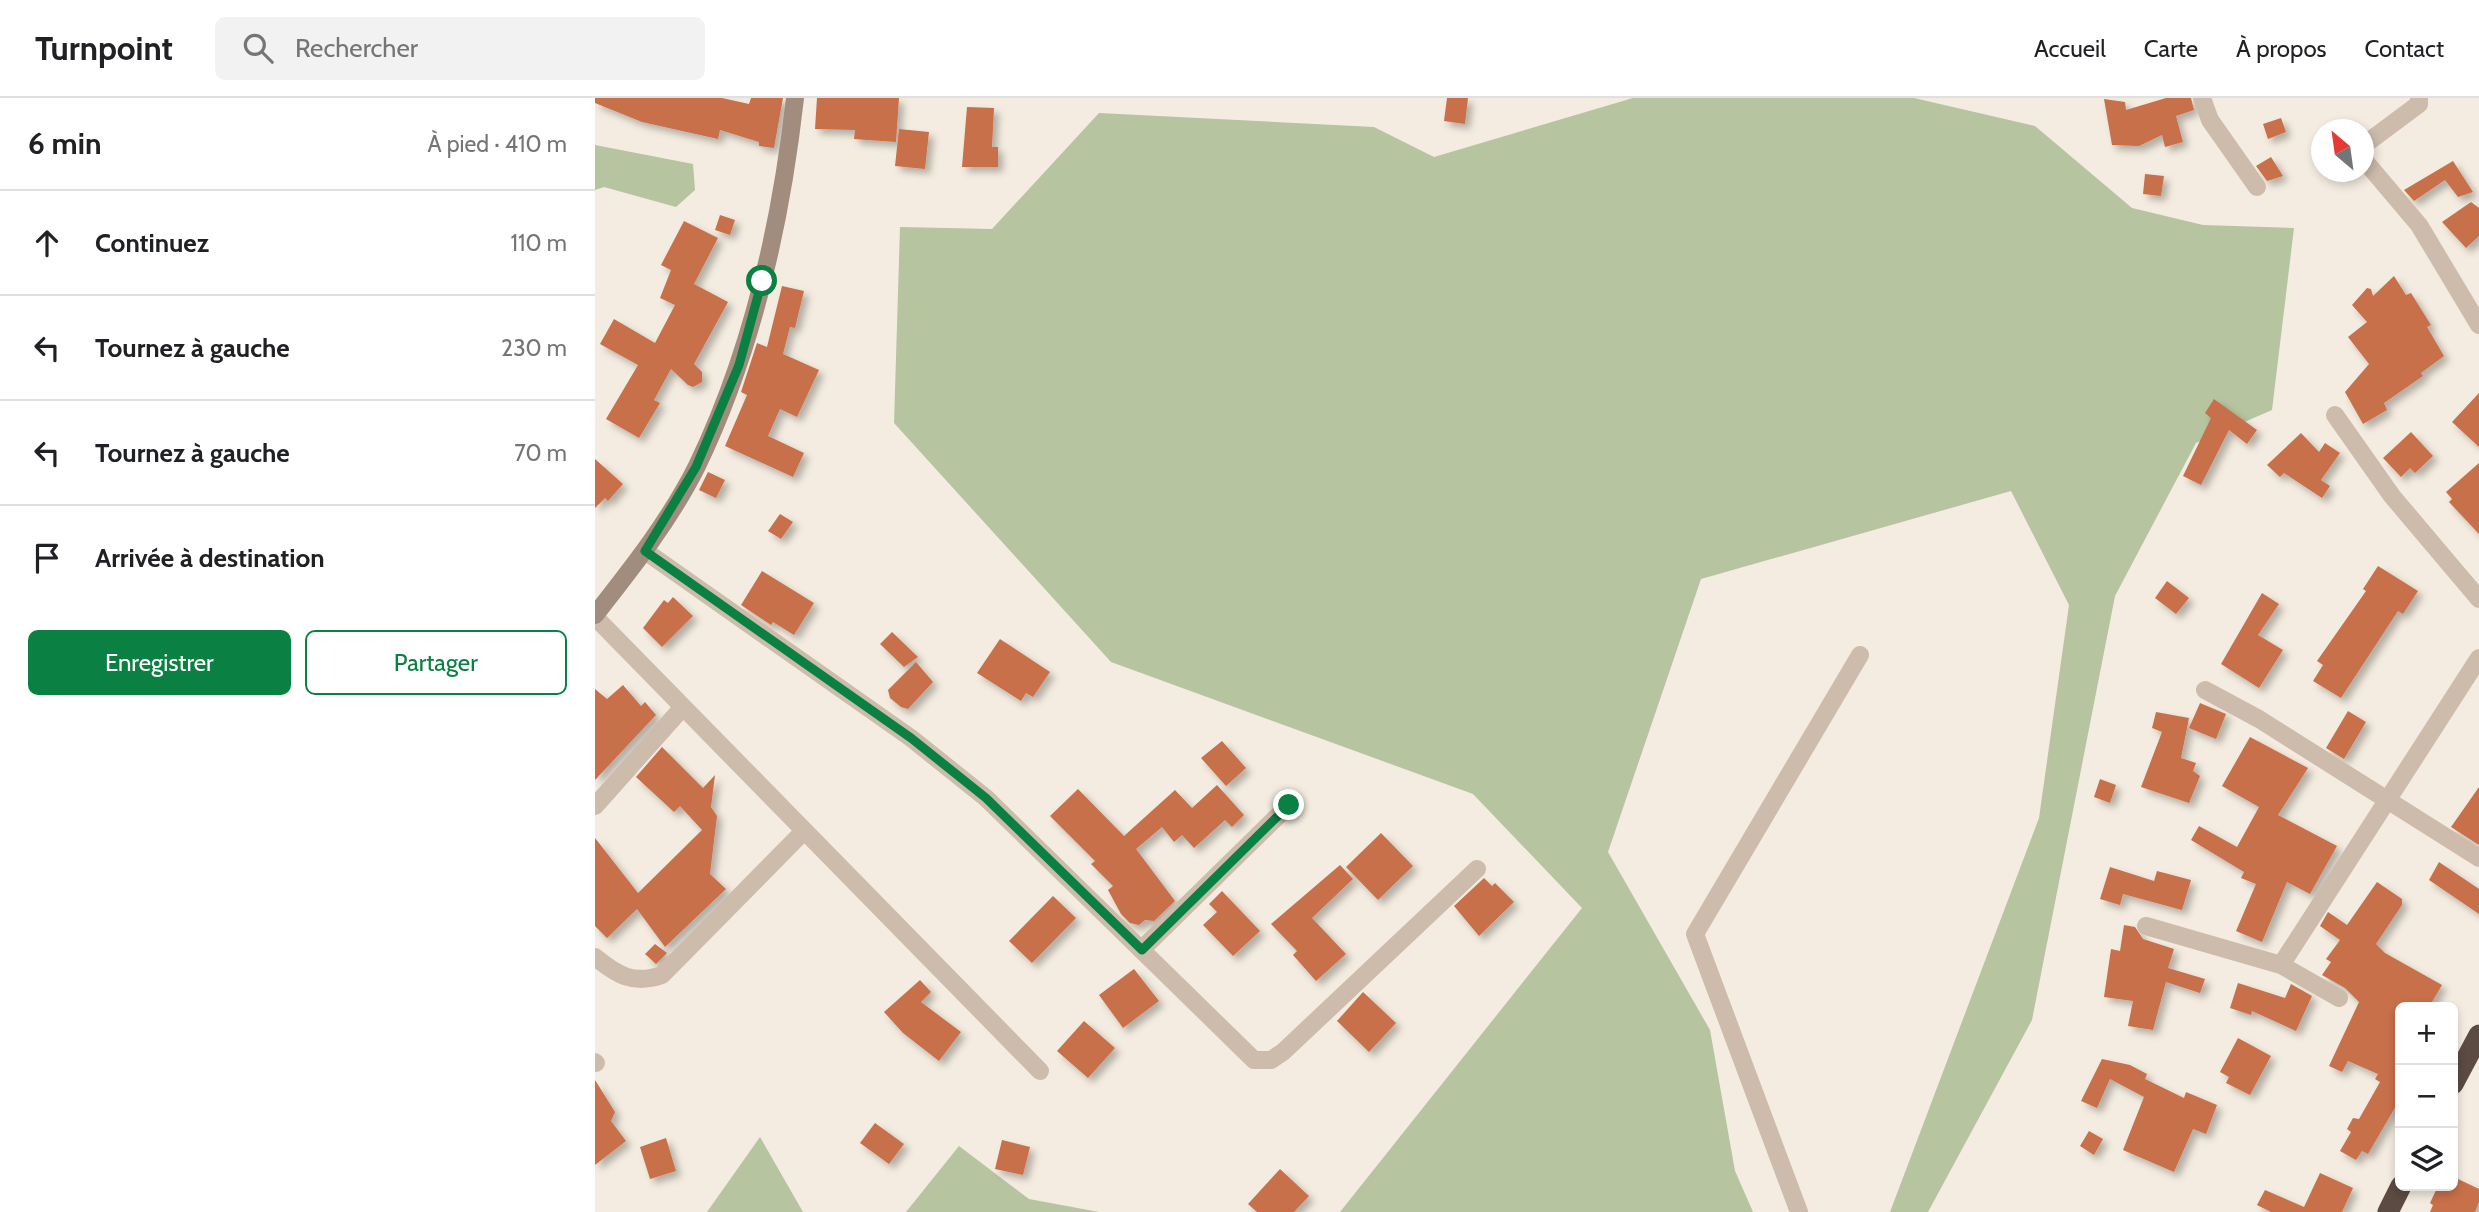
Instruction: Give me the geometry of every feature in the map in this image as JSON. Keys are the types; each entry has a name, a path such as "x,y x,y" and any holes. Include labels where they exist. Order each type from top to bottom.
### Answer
{"highway":[{"path":"2458,1075 2479,1035"},
{"path":"2388,1212 2398,1191"}],"street":[{"path":"795,98 791,139 762,281 739,365 696,467 645,551 595,616 1040,1071"},
{"path":"2202,98 2210,120 2257,187"},
{"path":"2374,135 2411,111 2419,104 2419,98"},
{"path":"2374,171 2419,225 2479,325"},
{"path":"2335,415 2392,496 2479,599"},
{"path":"645,551 911,738 986,798 1254,1060 1271,1060 1477,869"},
{"path":"1799,1212 1695,934 1860,655"},
{"path":"2281,965 2479,658"},
{"path":"2205,690 2388,799 2479,858"},
{"path":"595,806 683,707"},
{"path":"1142,950 1289,805"},
{"path":"595,957 615,974 635,981 662,975 804,831"},
{"path":"2145,926 2281,965 2339,998"}],"green space":[{"path":"1633,98 1914,98 2035,126 2132,208 2203,225 2294,228 2272,410 2196,443 2115,596 2032,1020 1928,1212 1890,1212 2039,818 2069,605 2011,491 1701,579 1608,852 1710,1030 1735,1171 1753,1212 1340,1212 1582,908 1473,794 1111,662 894,423 900,227 992,229 1099,113 1374,127 1434,157"},
{"path":"595,145 693,164 695,190 676,207 604,187 595,190"},
{"path":"760,1137 803,1212 707,1212"},
{"path":"959,1146 1029,1199 1099,1212 906,1212"}],"building":[{"path":"595,98 722,98 749,104 751,98 783,98 774,148 759,146 759,142 720,130 718,139 642,122 595,103"},
{"path":"817,98 899,98 896,142 854,139 855,130 815,129"},
{"path":"1447,98 1468,98 1465,124 1444,121"},
{"path":"2166,98 2191,98 2194,110 2176,116 2183,142 2165,147 2162,135 2139,146 2112,145 2104,99 2125,102 2126,110"},
{"path":"967,107 994,108 992,147 998,147 998,167 962,167"},
{"path":"2281,118 2286,132 2268,139 2263,124"},
{"path":"899,129 929,132 925,169 895,166"},
{"path":"2271,157 2283,176 2267,181 2256,166"},
{"path":"2453,161 2473,192 2458,197 2445,180 2414,201 2404,190"},
{"path":"2145,174 2164,176 2161,196 2143,194"},
{"path":"2471,202 2479,208 2479,236 2466,248 2442,222"},
{"path":"720,215 735,220 730,235 715,230"},
{"path":"684,221 718,238 694,284 728,302 694,364 702,372 702,382 693,387 688,385 671,369 654,400 660,403 639,438 606,419 638,365 600,344 614,319 655,343 675,305 660,298 671,270 661,265"},
{"path":"2394,276 2406,295 2411,293 2431,325 2427,327 2444,356 2421,373 2423,376 2384,403 2387,410 2363,424 2345,392 2369,364 2348,337 2367,322 2352,305 2367,288 2371,289 2373,296"},
{"path":"782,286 804,291 795,328 790,327 783,354 819,370 797,417 780,409 768,436 804,453 793,477 725,446 747,395 741,392 757,343 767,347"},
{"path":"2479,393 2479,447 2452,422"},
{"path":"2214,399 2257,430 2247,444 2229,430 2201,485 2183,476 2211,418 2205,413"},
{"path":"2411,432 2433,456 2415,473 2410,468 2401,477 2383,458"},
{"path":"2301,433 2319,452 2325,443 2340,453 2321,480 2330,486 2322,498 2284,473 2280,477 2267,465"},
{"path":"595,459 623,484 608,501 605,498 595,508"},
{"path":"2479,463 2479,534 2449,502 2452,499 2446,492"},
{"path":"708,472 725,480 716,498 699,490"},
{"path":"780,514 793,522 781,539 768,531"},
{"path":"2378,566 2418,591 2403,614 2398,611 2341,698 2313,681 2323,665 2317,661 2366,591 2363,589"},
{"path":"762,571 814,603 794,635 773,622 771,625 741,605"},
{"path":"2167,581 2189,598 2176,614 2155,598"},
{"path":"2262,593 2279,604 2258,635 2283,650 2259,688 2221,664"},
{"path":"673,597 693,616 662,647 643,628 664,600 668,603"},
{"path":"892,632 918,657 904,667 880,644"},
{"path":"1000,639 1050,672 1033,697 1026,693 1021,701 977,673"},
{"path":"916,662 933,682 908,709 890,698 888,690"},
{"path":"623,685 641,706 645,702 656,715 595,780 595,689 607,699"},
{"path":"2200,703 2226,714 2216,739 2189,728"},
{"path":"2348,711 2366,722 2344,759 2326,748"},
{"path":"2156,712 2189,718 2181,758 2196,763 2193,771 2200,776 2189,803 2141,787 2162,732 2152,728"},
{"path":"2250,737 2308,768 2278,815 2337,846 2310,894 2287,882 2262,942 2236,931 2256,884 2241,878 2244,872 2191,840 2199,826 2237,847 2259,807 2222,786"},
{"path":"1222,741 1246,768 1226,786 1201,758"},
{"path":"662,747 703,788 715,775 711,807 717,816 710,874 726,889 665,947 637,909 607,938 595,926 595,838 638,893 702,830 680,806 674,812 636,777"},
{"path":"2100,779 2116,785 2110,803 2094,797"},
{"path":"1217,785 1244,815 1232,827 1225,820 1194,848 1182,835 1174,842 1162,827 1136,849 1175,901 1154,921 1145,920 1139,925 1130,923 1121,914 1108,890 1113,886 1091,864 1095,861 1050,816 1078,789 1124,836 1175,790 1192,808"},
{"path":"2479,787 2479,845 2451,827"},
{"path":"1381,833 1413,866 1378,900 1346,867"},
{"path":"2439,862 2479,889 2479,914 2429,880"},
{"path":"1340,865 1353,879 1312,918 1346,954 1316,981 1293,955 1297,951 1271,924"},
{"path":"2110,867 2154,881 2157,871 2191,880 2182,910 2123,894 2120,905 2100,899"},
{"path":"1484,878 1492,886 1495,883 1514,902 1479,936 1454,906"},
{"path":"2377,882 2402,899 2402,905 2376,944 2385,953 2442,985 2432,1002 2395,1002 2395,1108 2368,1154 2362,1151 2356,1160 2340,1151 2351,1132 2347,1129 2353,1118 2359,1119 2380,1082 2375,1079 2378,1074 2348,1061 2342,1072 2329,1066 2359,1002 2345,988 2322,975 2331,962 2326,959 2340,940 2320,926 2328,912 2347,925"},
{"path":"1222,891 1260,931 1233,956 1203,925 1217,912 1209,904"},
{"path":"1053,896 1076,918 1032,963 1009,941"},
{"path":"2124,925 2135,927 2143,939 2174,949 2168,968 2205,979 2200,993 2166,982 2153,1030 2128,1026 2133,1001 2104,997 2111,949 2120,951"},
{"path":"655,944 667,953 656,964 645,954"},
{"path":"1134,969 1159,1001 1123,1028 1099,995"},
{"path":"920,980 931,992 921,1002 961,1032 939,1061 903,1033 884,1012"},
{"path":"2238,983 2285,998 2291,984 2312,996 2296,1031 2252,1011 2251,1015 2230,1008"},
{"path":"1363,992 1396,1023 1369,1052 1337,1021"},
{"path":"1084,1021 1115,1048 1088,1078 1057,1051"},
{"path":"2238,1038 2271,1056 2250,1095 2226,1083 2229,1077 2220,1072"},
{"path":"2102,1059 2130,1065 2147,1074 2145,1079 2184,1098 2186,1092 2217,1105 2206,1134 2193,1129 2174,1172 2123,1150 2144,1097 2110,1079 2097,1108 2081,1101"},
{"path":"595,1080 615,1112 611,1121 626,1141 595,1165"},
{"path":"875,1123 904,1144 889,1164 860,1143"},
{"path":"2089,1131 2103,1139 2094,1155 2080,1146"},
{"path":"666,1138 676,1171 650,1179 640,1147"},
{"path":"1002,1140 1030,1147 1023,1175 995,1169"},
{"path":"1280,1169 1309,1196 1294,1212 1257,1212 1248,1204"},
{"path":"2320,1173 2353,1188 2342,1212 2271,1212 2257,1205 2265,1190 2304,1207"},
{"path":"2458,1179 2479,1189 2479,1202 2475,1212 2430,1212 2433,1205 2430,1203 2436,1191 2458,1191"}],"route":[{"path":"762,281 739,365 696,467 645,551 911,738 986,798 1142,950 1289,805"}]}
